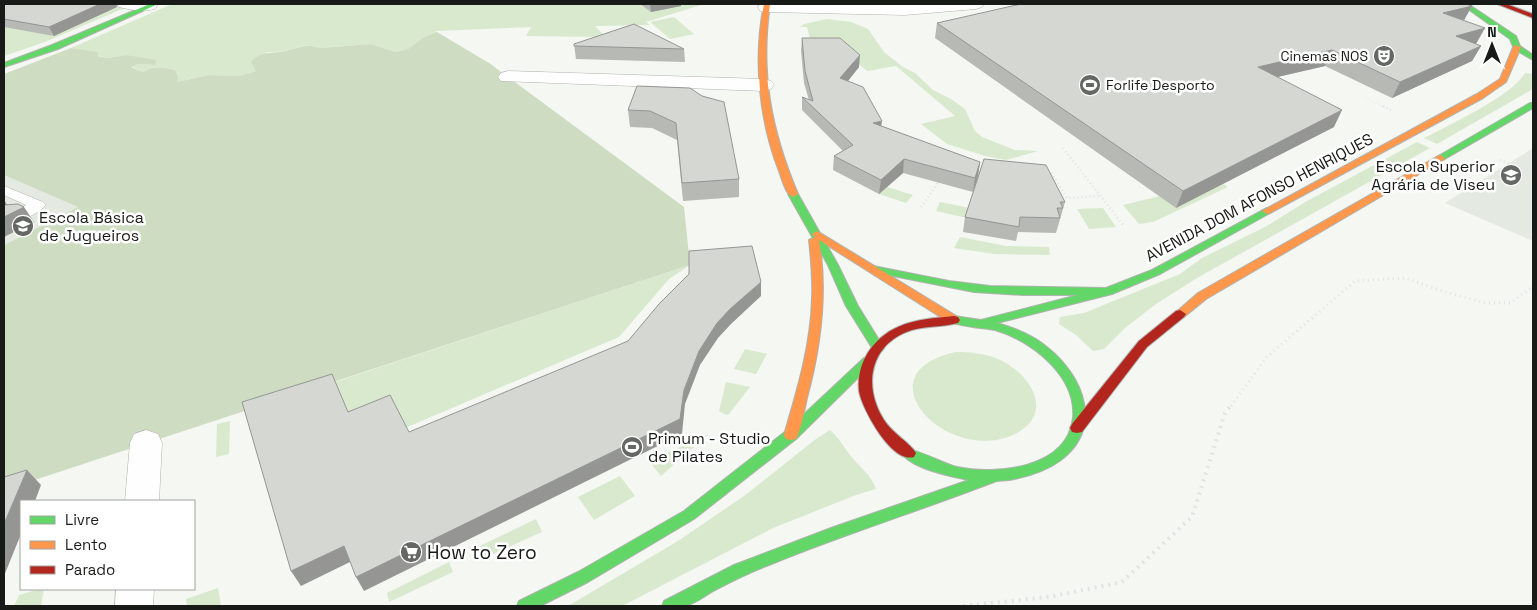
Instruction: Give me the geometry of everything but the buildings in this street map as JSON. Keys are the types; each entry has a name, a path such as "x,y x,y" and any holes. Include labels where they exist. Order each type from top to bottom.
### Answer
{"main road":[{"path":"1464,4 1515,42 1533,58"},
{"path":"1500,4 1533,16"},
{"path":"1529,4 1533,5"},
{"path":"4,65 55,47 152,5"},
{"path":"767,6 762,34 764,86 774,143 786,177 849,300 878,348"},
{"path":"1515,42 1518,32 1524,31"},
{"name":"AVENIDA DOM AFONSO HENRIQUES","path":"982,323 1108,291 1156,272 1480,96 1502,80 1515,42"},
{"path":"670,606 740,570 836,532 994,477 1024,473 1048,463 1067,448 1077,428 1143,344 1202,296 1533,105"},
{"path":"1480,135 1526,124"},
{"path":"814,231 954,320"},
{"path":"791,435 805,386 818,306 818,273 814,231"},
{"path":"873,269 975,288 1043,292 1108,291"},
{"path":"525,606 583,577 689,515 791,435 868,360 882,343 902,330 926,323 954,320 982,323 1011,332 1036,344 1058,362 1073,383 1080,406 1077,428"},
{"path":"868,360 863,385 869,411 887,437 917,458 944,469 994,477"}],"street":[{"path":"125,4 152,5"},
{"path":"767,6 905,10 976,4"},
{"path":"508,77 764,86"},
{"path":"142,500 146,443"},
{"path":"134,606 135,590"}],"lane":[{"path":"4,190 38,205 19,215"}],"path":[{"path":"1364,98 1393,111"},
{"path":"1063,148 1124,226"},
{"path":"1500,160 1533,173"},
{"path":"1042,171 1051,172 1067,198 1100,196"},
{"path":"922,207 938,183"},
{"path":"963,606 1049,597 1122,582 1192,517 1225,413 1267,357 1355,281 1405,278 1445,292 1486,303 1511,303 1533,286"}],"shaded area":[{"name":"Escola Superior Agrária de Viseu","path":"1533,148 1533,241 1445,203"},
{"name":"Escola Básica de Jugueiros","path":"4,175 79,207 4,245"}],"green space":[{"path":"4,4 107,4 127,7 45,42 4,56"},
{"path":"172,4 701,5 646,22 650,25 595,26 606,37 526,36 531,27 435,31 437,32 424,37 408,49 396,52 371,44 320,48 303,46 283,51 267,52 255,68 256,71 239,76 209,75 177,82 175,70 159,68 143,72 131,66 137,64 155,65 126,55 107,58 71,48"},
{"path":"674,17 694,34 670,39 650,22"},
{"path":"827,19 851,22 868,29 884,52 903,67 915,73 933,90 965,109 975,131 982,137 1015,150 1038,151 1006,160 985,156 947,144 921,124 955,116 896,66 867,71 843,50 813,51 807,27 800,27 804,24"},
{"path":"437,32 489,63 684,207 690,265 4,490 4,245 78,207 4,175 4,74 71,48 97,52 98,56 107,58 126,55 156,60 155,65 137,64 131,67 143,72 159,68 175,70 178,77 177,82 209,75 239,76 256,71 251,62 264,54 304,46 320,48 371,44 396,52 408,49 424,37"},
{"path":"1525,73 1533,74 1533,89 1437,144 1424,138 1464,118 1494,100 1518,82"},
{"path":"1417,142 1430,148 1197,278 1156,304 1125,328 1104,349 1093,351 1076,335 1059,324 1060,317 1084,313 1180,274 1202,258 1265,227 1307,201"},
{"path":"1223,184 1227,186 1226,188 1153,222 1139,224 1123,205 1160,196 1176,208"},
{"path":"887,187 913,195 906,203 879,194"},
{"path":"940,202 970,208 967,218 936,211"},
{"path":"1103,208 1116,227 1089,229 1077,209"},
{"path":"960,237 1006,246 1049,247 1050,255 994,254 954,248"},
{"path":"690,265 669,279 619,337 405,428 355,427 335,382"},
{"path":"745,349 767,354 756,374 734,369"},
{"path":"956,352 993,357 1017,371 1026,380 1033,391 1036,403 1035,414 1028,425 1015,434 989,441 964,438 941,428 924,413 914,396 914,378 928,363"},
{"path":"726,382 750,387 729,414 726,415 719,411"},
{"path":"230,421 229,454 216,457 217,424"},
{"path":"830,430 868,475 876,489 773,528 622,606 568,606 678,541 744,496"},
{"path":"709,434 661,476 649,461"},
{"path":"620,476 635,496 594,520 578,497"},
{"path":"536,519 542,532 480,560 476,548"},
{"path":"449,562 453,572 389,602 387,593"},
{"path":"218,588 221,606 187,606 186,599"},
{"path":"44,590 41,606 14,606 19,595"}],"traffic: fast":[{"path":"4,65 55,47 155,4"},
{"path":"1464,4 1513,38 1517,47 1533,58"},
{"path":"1440,158 1533,105"},
{"path":"793,194 833,265 852,306 878,348"},
{"path":"982,323 1108,291 1156,272 1267,211"},
{"path":"873,269 924,280 990,290 1039,292 1104,291"},
{"path":"909,453 940,468 956,472 973,475 1007,475 1024,472 1051,460 1065,448 1075,433 1079,418 1078,402 1074,388 1066,374 1055,361 1043,350 1017,334 986,324 954,320"},
{"path":"525,606 583,577 689,515 791,435 868,361"},
{"path":"670,606 739,570 836,532 988,479"}],"traffic: slow":[{"path":"767,4 762,52 762,77 765,101 769,125 793,194"},
{"path":"1267,211 1480,96 1503,80 1517,47"},
{"path":"1180,314 1202,296 1440,158"},
{"path":"817,234 954,320"},
{"path":"791,435 805,384 815,333 818,298 814,240"}],"traffic: jam":[{"path":"1500,4 1533,16"},
{"path":"1077,428 1143,344 1180,314"},
{"path":"909,453 893,441 880,425 871,409 866,391 865,374 871,357 883,342 901,330 920,324 954,320"}],"place":[{"name":"Cinemas NOS","path":"1384,56"},
{"name":"Forlife Desporto","path":"1090,85"},
{"name":"Escola Superior Agrária de Viseu","path":"1511,175"},
{"name":"Escola Básica de Jugueiros","path":"23,226"},
{"name":"Primum - Studio de Pilates","path":"632,447"},
{"name":"How to Zero","path":"411,552"}]}
